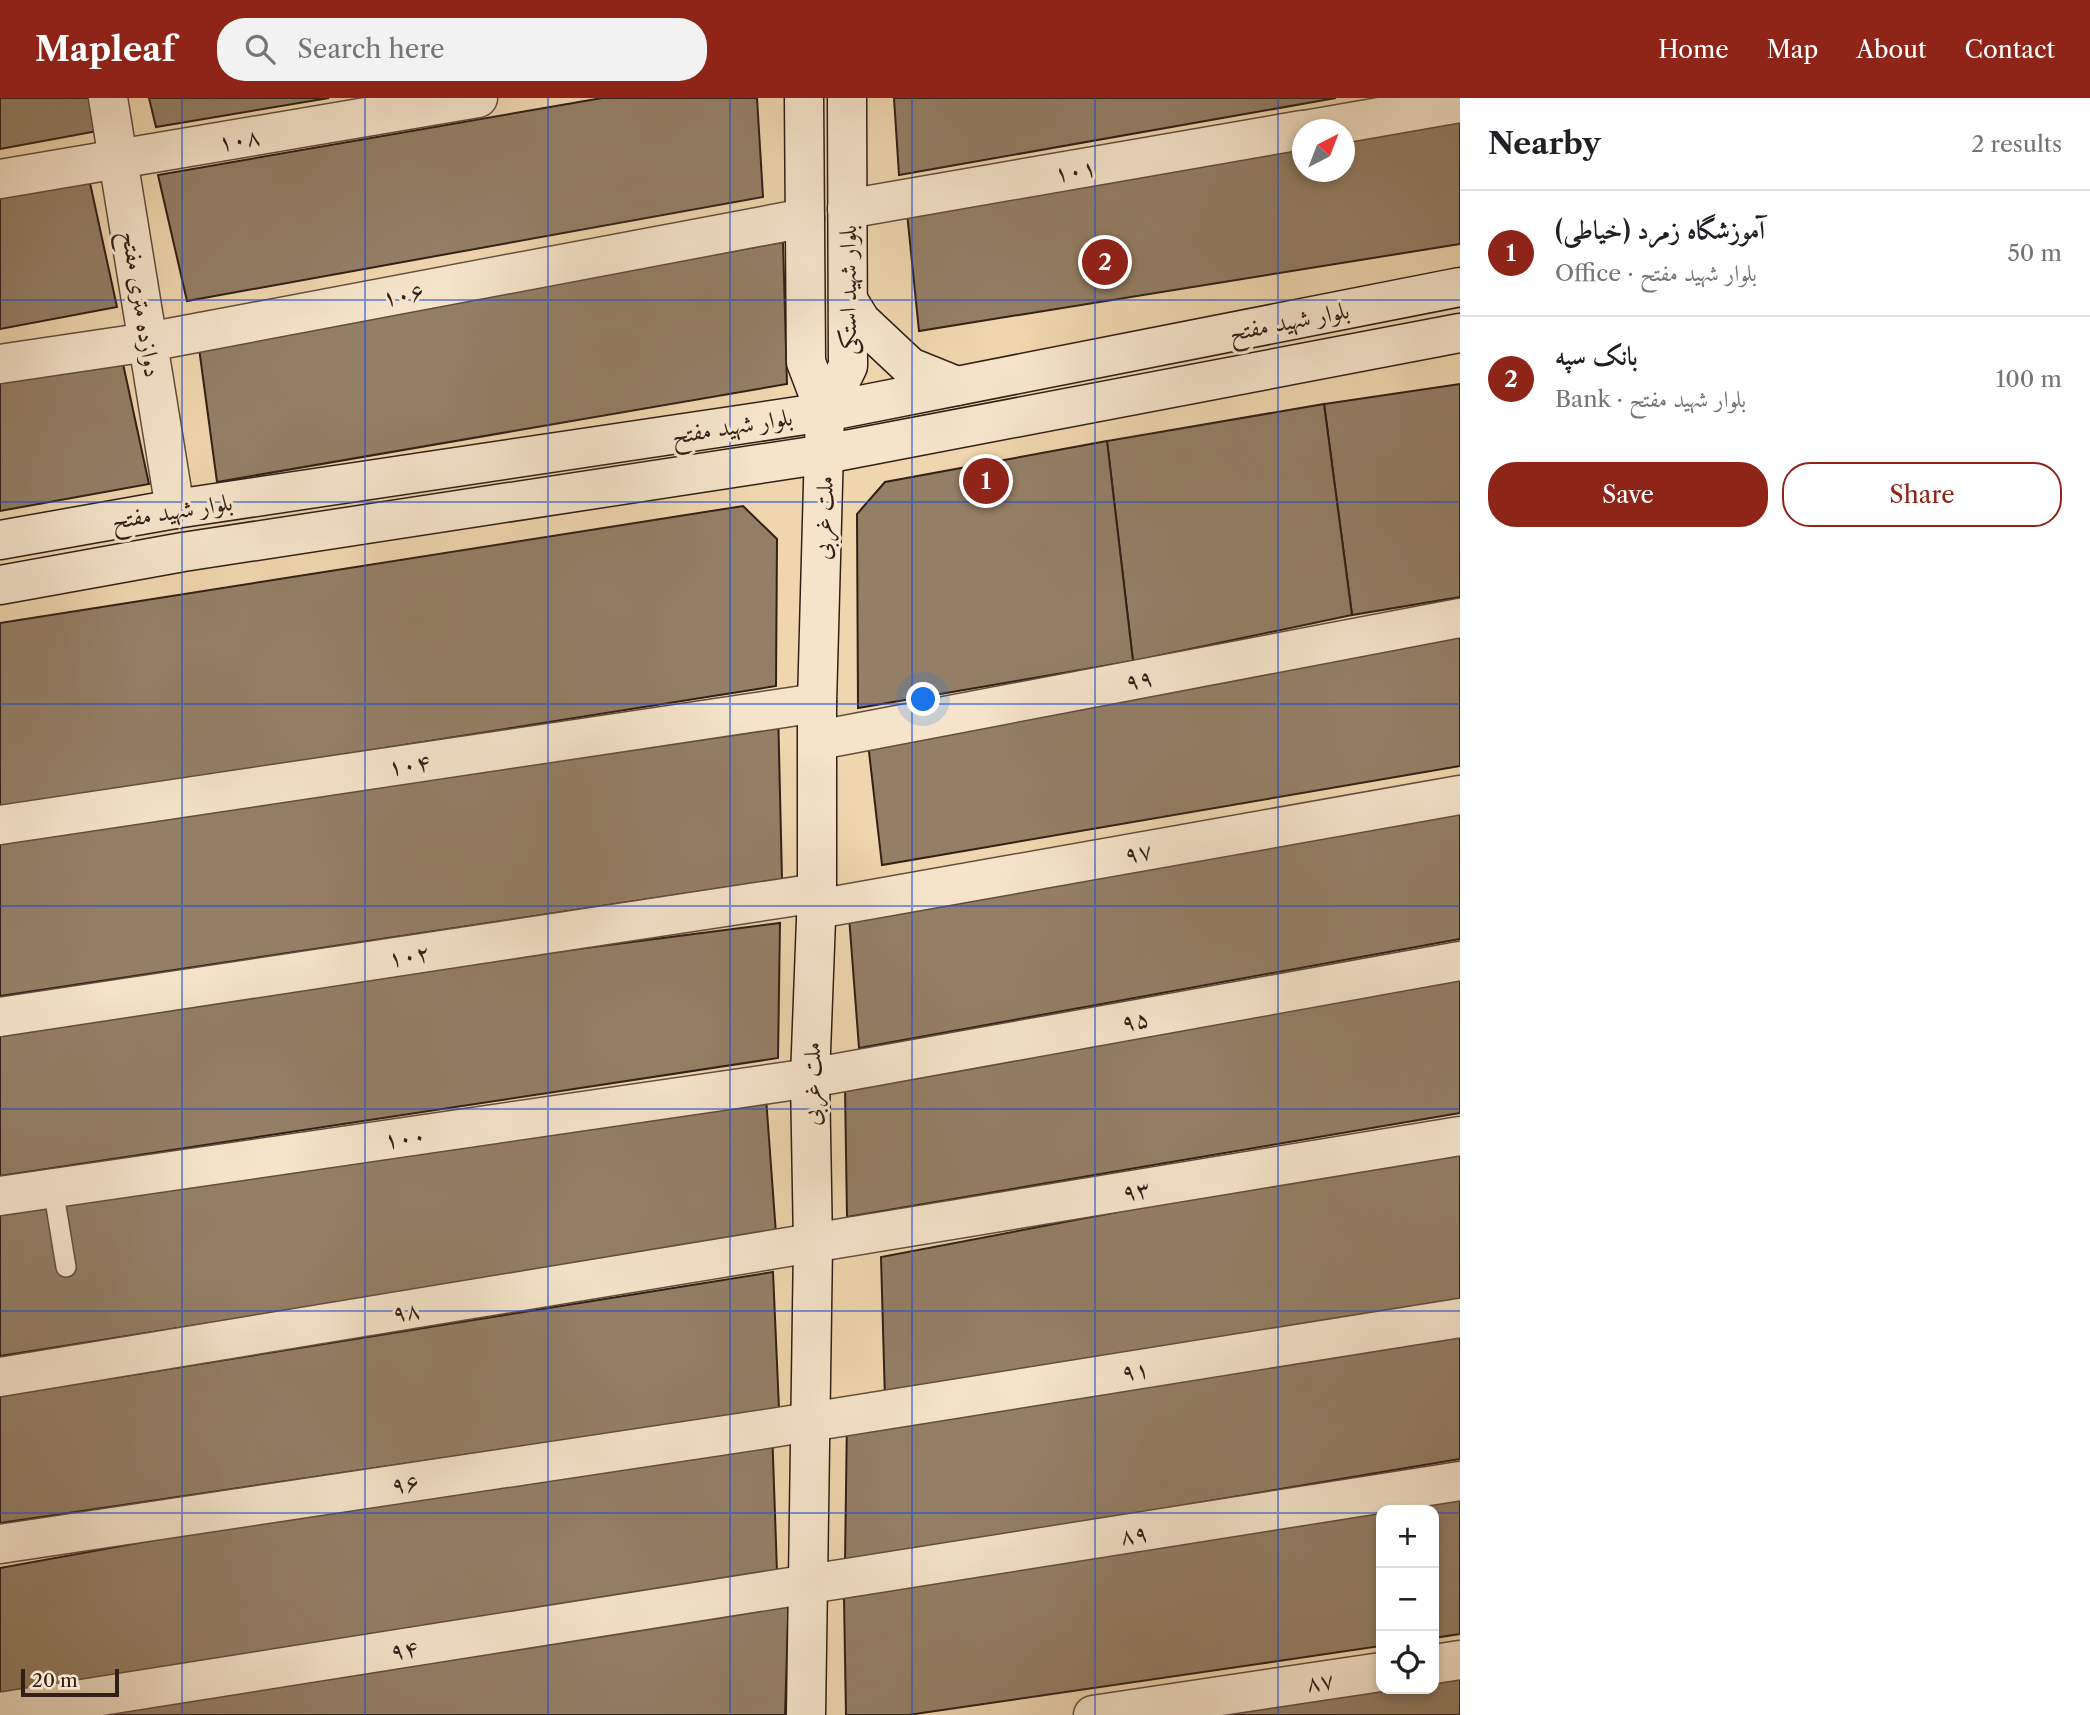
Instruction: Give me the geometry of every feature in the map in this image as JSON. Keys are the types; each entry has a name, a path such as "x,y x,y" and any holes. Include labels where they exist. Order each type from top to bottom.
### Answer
{"street":[{"name":"دوازده متری مفتح","path":"108,98 175,509"},
{"name":"۱۰۸","path":"0,179 478,98"},
{"name":"بلوار شهید استکی","path":"804,98 806,362 825,412"},
{"name":"بلوار شهید استکی","path":"825,412 848,366 847,98"},
{"name":"۱۰۱","path":"1355,121 1460,103"},
{"name":"۱۰۱","path":"847,209 1292,132"},
{"name":"۱۰۶","path":"0,364 148,342 805,218"},
{"name":"بلوار شهید مفتح","path":"0,540 175,509 825,412 1460,287"},
{"path":"848,300 861,321 910,367 957,386"},
{"name":"بلوار شهید مفتح","path":"0,585 183,552 825,454 1460,333"},
{"name":"ملت غربی","path":"806,1715 813,1244 810,1078 817,901 817,703 825,412"},
{"name":"۹۹","path":"819,740 1460,618"},
{"name":"۱۰۴","path":"0,825 817,703"},
{"name":"۹۷","path":"817,901 1460,795"},
{"name":"۱۰۲","path":"0,1017 817,901"},
{"name":"۹۵","path":"810,1078 1460,961"},
{"name":"۱۰۰","path":"0,1196 810,1078"},
{"name":"۹۳","path":"813,1244 1460,1136"},
{"name":"۹۸","path":"0,1377 813,1244"},
{"name":"۹۱","path":"810,1422 1460,1318"},
{"name":"۹۶","path":"0,1544 810,1422"},
{"name":"۸۹","path":"807,1586 1460,1481"},
{"name":"۹۴","path":"0,1712 807,1586"},
{"path":"1439,1663 1460,1660"},
{"name":"۸۷","path":"1093,1715 1376,1673"}],"lane":[{"path":"53,1188 66,1267"}],"building":[{"path":"0,98 96,98 103,130 0,149"},
{"path":"149,98 329,98 156,127"},
{"path":"602,98 757,98 763,197 187,301 158,175"},
{"path":"894,98 1336,98 899,175"},
{"path":"1460,119 1460,244 919,331 907,213 1292,148 1292,182 1355,182 1355,137"},
{"path":"90,183 117,307 0,329 0,198"},
{"path":"783,242 787,384 217,482 199,348"},
{"path":"122,359 149,484 0,511 0,379"},
{"path":"1460,384 1460,597 1352,615 1324,404"},
{"path":"1324,404 1352,615 1133,661 1107,441"},
{"path":"1107,441 1133,661 858,708 857,514 885,482"},
{"path":"743,506 777,539 776,686 0,809 0,623"},
{"path":"1460,630 1460,766 882,865 868,743"},
{"path":"778,709 782,879 0,996 0,837"},
{"path":"1460,804 1460,939 859,1048 848,903"},
{"path":"780,923 778,1058 0,1176 0,1023"},
{"path":"1460,978 1460,1113 847,1217 845,1088"},
{"path":"765,1084 776,1234 0,1356 0,1212"},
{"path":"1460,1147 1460,1301 885,1400 881,1257"},
{"path":"773,1272 779,1409 0,1523 0,1396"},
{"path":"1460,1325 1460,1459 845,1562 847,1417"},
{"path":"772,1428 777,1572 0,1693 0,1568"},
{"path":"1460,1499 1460,1634 1439,1637 1439,1505 1421,1505"},
{"path":"1376,1512 1376,1647 908,1715 846,1715 844,1598"},
{"path":"789,1589 785,1715 81,1715"},
{"path":"1460,1678 1460,1715 1209,1715 1376,1690 1376,1694 1439,1694 1439,1681"}],"place":[{"name":"بانک سپه","path":"1105,262"},
{"name":"آموزشگاه زمرد (خیاطی)","path":"986,481"}]}
